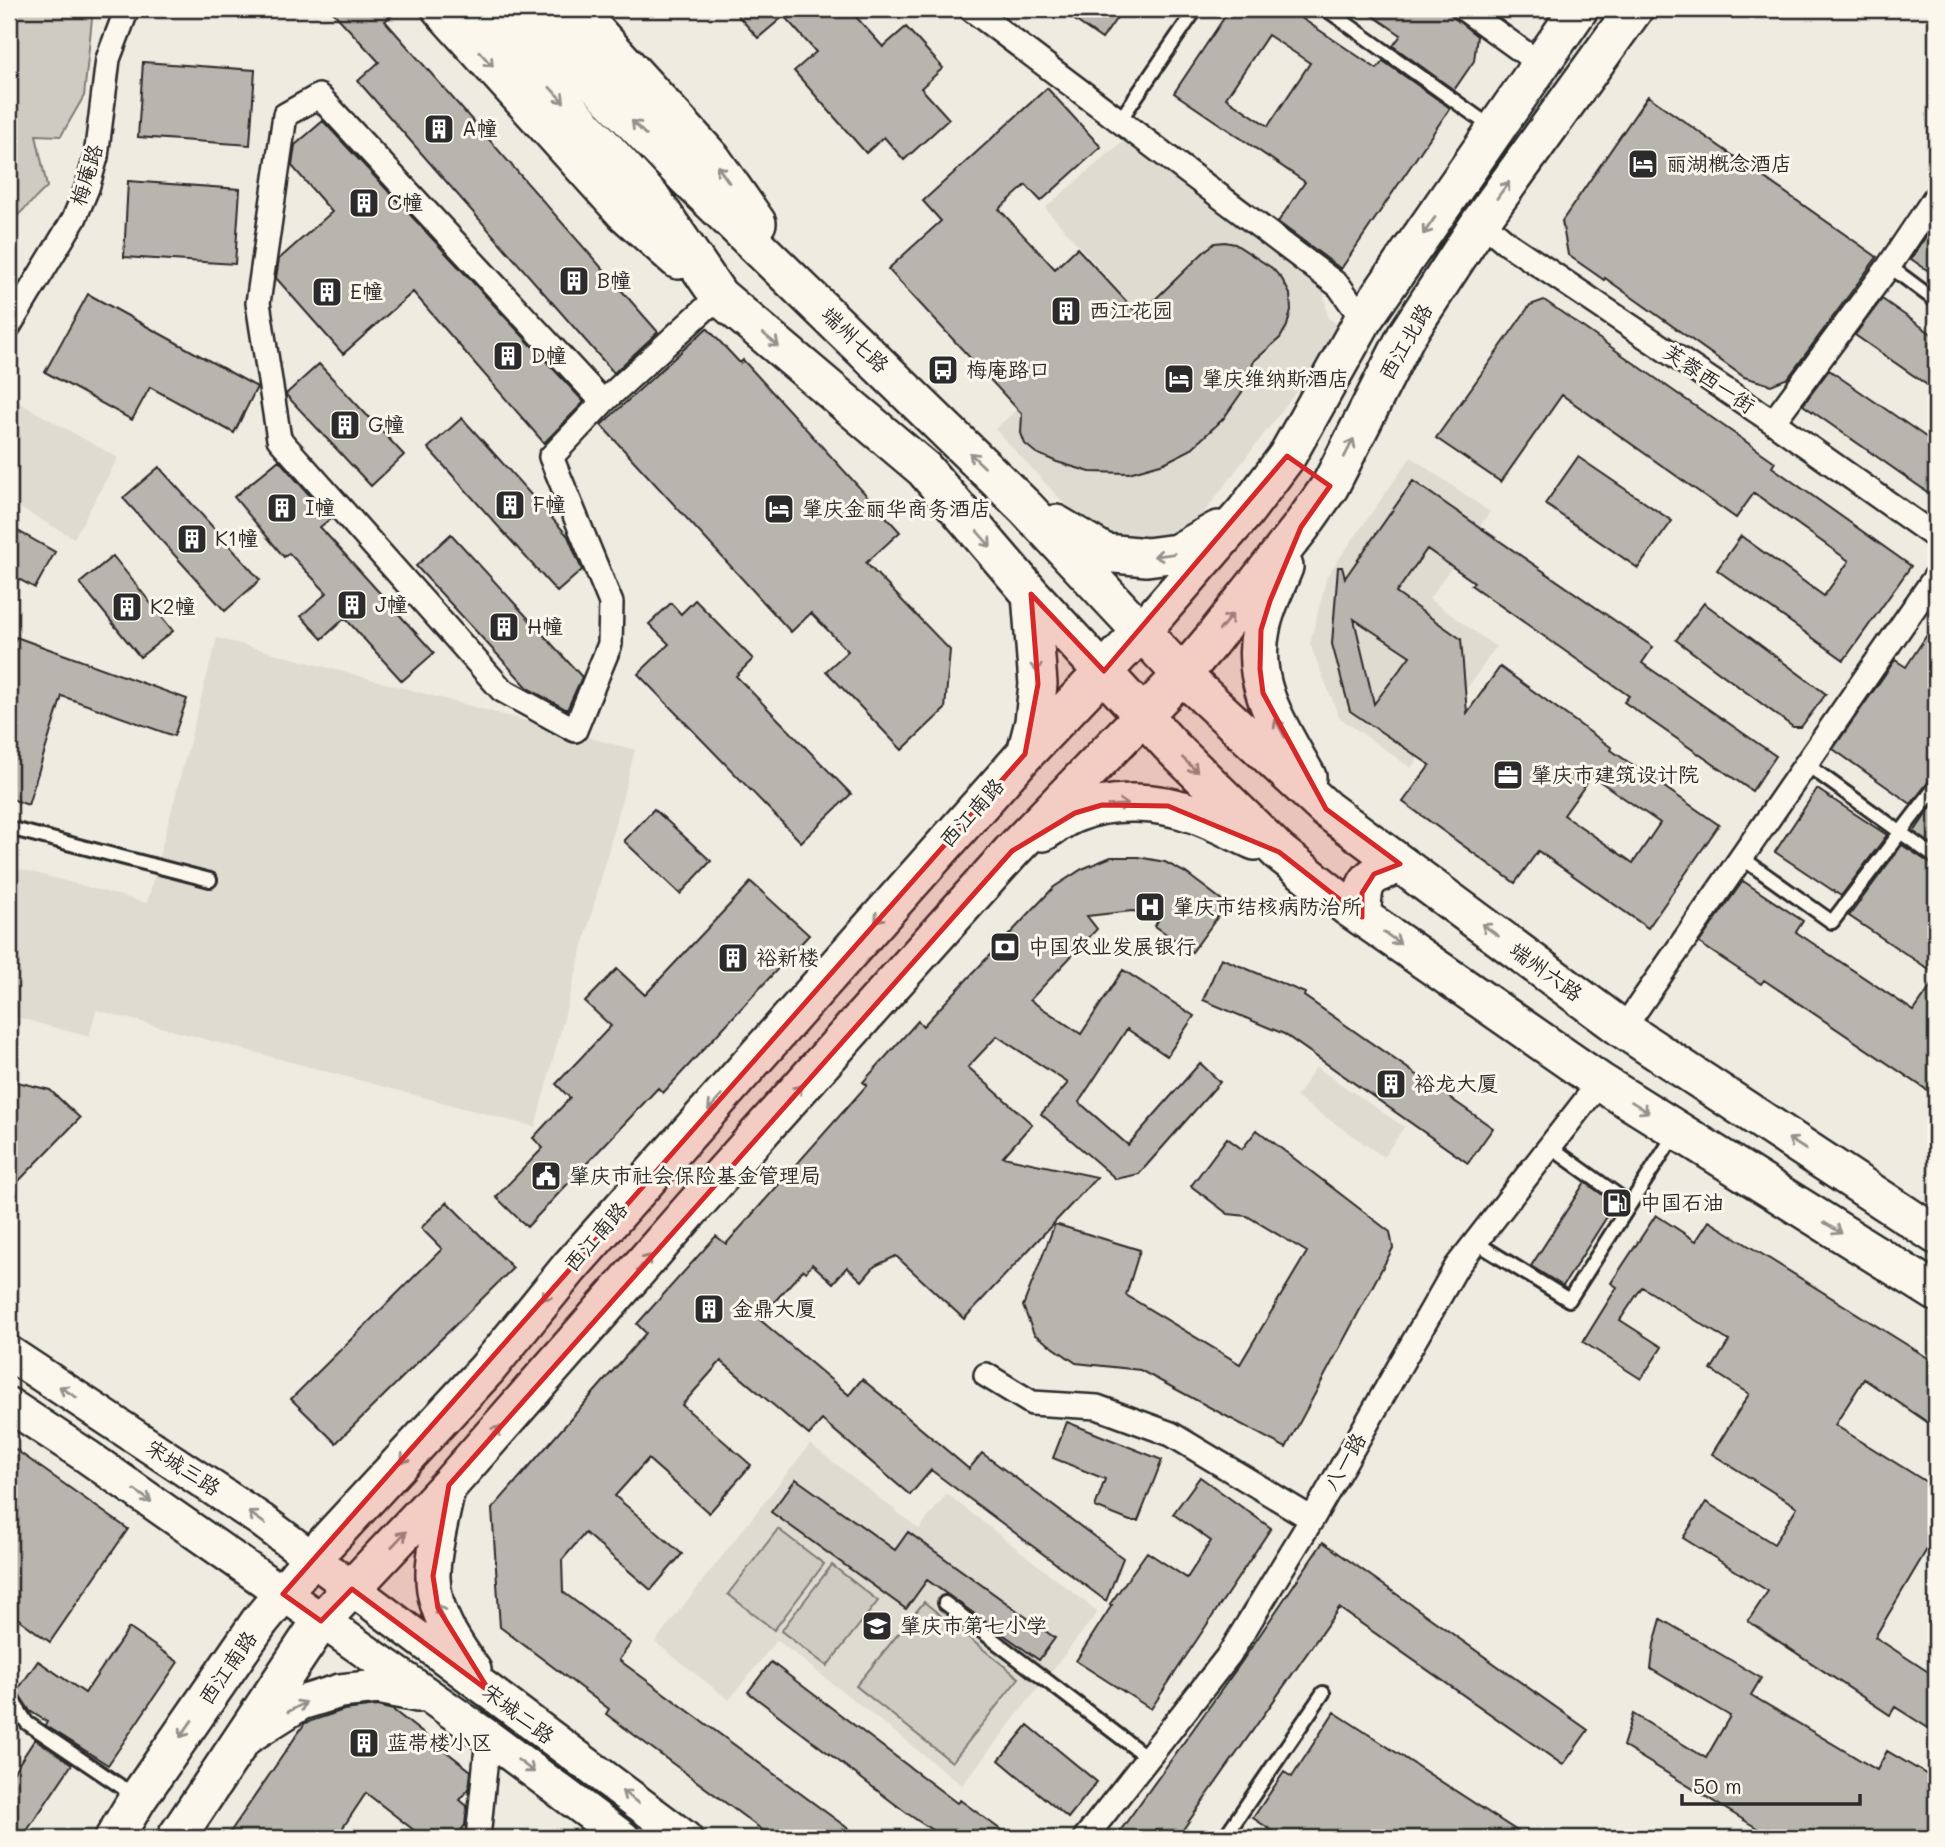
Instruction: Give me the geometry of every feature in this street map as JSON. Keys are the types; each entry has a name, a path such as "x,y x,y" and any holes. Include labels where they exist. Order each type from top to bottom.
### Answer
{"main road":[{"path":"441,9 625,213 924,469 1031,594 1173,748 1279,852 1362,917 1600,1082 1936,1292"},
{"path":"477,9 653,200 719,296"},
{"name":"端州七路","path":"524,9 686,177 1026,508 1182,675"},
{"name":"西江北路","path":"1141,632 1245,512 1287,456 1363,320 1579,9"},
{"name":"西江北路","path":"1182,675 1301,527 1330,486 1406,336 1481,221 1634,9"},
{"path":"584,12 712,159 804,290"},
{"path":"1287,456 1330,486"},
{"path":"1026,508 1105,553 1147,558 1177,553 1206,538 1245,512"},
{"path":"1301,527 1270,601 1261,630 1259,669 1263,693 1326,809"},
{"path":"1025,754 1034,722 1038,684 1031,594"},
{"name":"西江南路","path":"114,1838 138,1798 260,1621 312,1558 487,1369 569,1268 1025,754 1141,632"},
{"path":"138,1798 179,1833 321,1621 449,1486 693,1207 1012,851 1182,675"},
{"name":"端州六路","path":"1182,675 1326,809 1623,1029 1933,1227"},
{"path":"1012,851 1075,813 1102,806 1127,804 1168,806 1196,814 1279,852"},
{"path":"1362,917 1362,893 1374,874 1400,864"},
{"path":"916,877 944,888 956,914"},
{"name":"宋城三路","path":"9,1353 261,1520 352,1589"},
{"path":"487,1369 523,1401"},
{"path":"9,1405 88,1457 321,1621"},
{"path":"449,1486 433,1576 438,1608 454,1642 490,1692"},
{"name":"宋城二路","path":"352,1589 685,1838"},
{"name":"宋城二路","path":"321,1621 488,1737 623,1838"},
{"path":"239,1743 301,1703 340,1691 379,1687 431,1697"}],"street":[{"name":"梅庵路","path":"12,318 74,219 87,188 96,157 108,59 127,9"},
{"path":"971,9 1339,286 1363,320"},
{"path":"1465,9 1540,64"},
{"path":"603,402 319,96 285,115 258,303 279,439 502,690 575,730 610,643 611,603 551,457 603,402 719,296"},
{"path":"1773,422 1889,266 1936,196"},
{"name":"芙蓉西一街","path":"1481,221 1508,244 1773,422 1936,537"},
{"path":"1623,1029 1936,576"},
{"name":"八一路","path":"1084,1838 1229,1655 1312,1519 1450,1278 1600,1082"},
{"path":"986,1375 1032,1403 1097,1407 1171,1434 1312,1519"},
{"path":"478,1838 488,1737"}],"lane":[{"path":"1120,120 1196,9"},
{"path":"1326,9 1495,130"},
{"path":"1889,266 1936,301"},
{"path":"1806,764 1936,858"},
{"path":"1742,858 1832,922 1936,786"},
{"path":"9,828 210,880"},
{"path":"1475,1242 1569,1300 1677,1130"},
{"path":"1549,1146 1630,1204"},
{"path":"944,1604 1147,1758"},
{"path":"1224,1838 1323,1693"},
{"path":"9,1695 27,1723 138,1798"}],"highlighted area":[{"path":"1287,456 1330,486 1301,527 1270,601 1261,630 1260,669 1263,693 1326,809 1400,864 1374,874 1362,893 1362,917 1279,852 1168,806 1102,805 1075,813 1012,851 449,1485 433,1576 438,1608 490,1692 352,1589 321,1621 283,1594 1025,754 1038,684 1031,594 1104,671"}],"shaded area":[{"path":"9,9 93,9 84,96 61,136 36,135 47,187 9,224"},
{"name":"肇庆维纳斯酒店","path":"1128,137 1322,282 1328,318 1344,329 1193,527 1163,540 1132,542 1092,533 995,429 1134,307 1045,208"},
{"path":"9,397 118,458 74,538 9,502"},
{"path":"1411,457 1490,512 1429,599 1496,647 1411,768 1339,717 1310,644 1327,576"},
{"path":"217,638 635,750 535,1127 96,1010 89,1037 9,1015 9,866 147,903"},
{"path":"1316,1067 1404,1127 1384,1157 1296,1097"},
{"name":"肇庆市第七小学","path":"810,1444 919,1529 947,1494 1098,1612 962,1785 777,1640 729,1700 655,1642"},
{"path":"778,1529 824,1564 774,1630 728,1594"},
{"path":"832,1565 878,1601 827,1666 781,1631"},
{"path":"924,1602 1019,1678 952,1762 856,1686"}],"building":[{"path":"330,9 399,9 385,21 658,332 614,373 358,81 379,62"},
{"path":"732,9 849,9 883,47 906,27 943,68 921,88 949,119 904,160 884,137 866,153 794,71 816,52 784,16 758,38"},
{"path":"1059,9 1123,9 1102,39"},
{"path":"1230,9 1288,9 1377,69 1383,61 1450,108 1341,269 1278,222 1305,182 1174,93","holes":["1268,35 1310,63 1268,126 1226,98"]},
{"path":"1363,9 1443,9 1477,36 1474,61 1454,90 1393,46 1401,35"},
{"path":"143,62 255,70 250,145 138,137"},
{"path":"1047,88 1101,147 1041,201 1026,185 999,209 1055,269 1077,248 1139,315 1206,250 1215,243 1225,242 1235,244 1272,268 1290,294 1291,310 1287,326 1280,338 1254,361 1242,392 1223,419 1190,450 1164,463 1129,473 1090,472 1036,453 1025,444 1021,433 1022,414 888,269 941,221 923,201"},
{"path":"1648,96 1877,257 1788,378 1771,385 1744,377 1605,278 1604,280 1568,255 1562,221"},
{"path":"323,121 584,402 544,443 413,292 343,354 276,278 279,259 332,212 292,166 295,145"},
{"path":"128,181 240,189 235,264 124,257"},
{"path":"1936,221 1936,276 1911,259"},
{"path":"88,294 257,387 234,433 150,387 132,420 45,372"},
{"path":"1882,299 1936,337 1936,391 1855,335"},
{"path":"1544,300 1775,462 1772,467 1911,566 1844,660 1717,570 1741,536 1824,596 1849,561 1754,493 1736,518 1562,395 1501,482 1436,438 1530,305"},
{"name":"肇庆金丽华商务酒店","path":"707,328 740,363 743,360 900,532 866,563 950,650 945,709 902,750 826,671 848,651 811,613 791,632 601,425"},
{"name":"G幢","path":"319,364 404,455 371,486 286,394"},
{"path":"1829,370 1936,444 1936,498 1803,405"},
{"name":"F幢","path":"462,418 568,536 582,570 557,592 428,448"},
{"path":"1578,457 1672,521 1638,568 1545,504"},
{"path":"279,460 330,519 320,527 434,653 402,681 345,618 322,639 301,616 327,593 289,553 284,557 234,497"},
{"name":"K1幢","path":"159,467 260,580 225,611 123,498"},
{"path":"1413,481 1653,647 1642,663 1776,756 1752,791 1624,702 1629,696 1471,585 1474,582 1427,549 1396,593 1461,639 1467,713 1500,667 1612,748 1611,750 1719,825 1648,928 1538,851 1515,883 1403,802 1430,765 1350,711 1332,644 1338,567 1342,567 1345,578","holes":["1354,619 1410,656 1374,704","1592,776 1660,823 1633,863 1564,815"]},
{"path":"9,526 55,552 35,588 9,574"},
{"name":"H幢","path":"451,534 582,677 567,710 529,689 416,566"},
{"name":"K2幢","path":"113,556 173,631 140,657 80,583"},
{"path":"695,600 753,659 736,676 851,794 801,842 638,674 669,644 649,624 671,603 681,614"},
{"path":"1704,603 1826,694 1801,727 1793,727 1676,640"},
{"path":"1936,621 1936,777 1929,781 1911,804 1833,749 1895,660 1906,667"},
{"path":"16,637 187,699 174,736 62,696 28,805 9,798 9,658"},
{"path":"1817,789 1887,835 1841,896 1775,852"},
{"path":"1936,800 1936,847 1914,832"},
{"path":"654,809 711,861 680,894 624,841"},
{"path":"1902,845 1936,867 1936,974 1849,916"},
{"path":"1111,857 1138,857 1165,862 1186,873 1227,904 1192,952 1155,926 1161,915 1132,911 1087,916 1097,929 1030,1000 1081,1034 1123,970 1194,1016 1167,1056 1127,1029 1079,1102 1128,1145 1200,1063 1220,1082 1139,1174 1116,1179 1041,1114 1068,1083 997,1036 968,1067 1032,1124 1003,1157 1097,1177 964,1319 896,1256 875,1266 862,1281 847,1267 833,1283 812,1264 806,1272 803,1270 759,1319 849,1395 862,1379 969,1469 982,1453 1123,1558 1106,1601 931,1470 910,1495 822,1420 809,1435 721,1361 682,1405 751,1465 709,1513 648,1459 615,1496 682,1554 651,1590 585,1533 562,1560 563,1592 631,1643 619,1660 861,1838 773,1838 606,1714 609,1709 500,1627 492,1509 646,1333 637,1324 716,1236 726,1244 867,1085 863,1082 918,1021 923,1026 1054,887 1082,869"},
{"path":"1743,881 1803,921 1796,932 1914,1011 1936,979 1936,1096 1764,980 1761,984 1699,943"},
{"path":"751,882 809,935 663,1093 658,1088 527,1227 496,1197 543,1148 533,1138 570,1098 556,1084 611,1026 585,1002 617,969 645,995"},
{"name":"裕龙大厦","path":"1221,958 1305,993 1304,996 1493,1128 1468,1163 1284,1034 1203,1000"},
{"path":"9,1080 50,1090 80,1118 9,1191"},
{"path":"1257,1130 1390,1232 1393,1248 1286,1448 1140,1370 1076,1363 1034,1334 1023,1306 1055,1224 1140,1250 1126,1295 1240,1364 1307,1252 1247,1216 1228,1214 1191,1186 1227,1138 1242,1149"},
{"path":"1585,1182 1615,1204 1563,1286 1531,1266"},
{"path":"447,1202 513,1268 336,1443 291,1399 442,1249 421,1228"},
{"path":"1656,1215 1696,1241 1709,1221 1936,1363 1936,1428 1864,1379 1835,1425 1936,1488 1936,1534 1875,1637 1936,1677 1936,1733 1895,1707 1890,1715 1748,1621 1768,1591 1683,1538 1706,1502 1774,1544 1797,1507 1712,1454 1749,1394 1711,1370 1729,1341 1642,1287 1620,1320 1662,1347 1641,1379 1583,1342 1617,1287 1611,1283"},
{"path":"1067,1422 1162,1460 1138,1521 1130,1521 1095,1507 1105,1479 1053,1458"},
{"path":"9,1445 128,1529 50,1642 9,1612"},
{"path":"1200,1477 1271,1528 1151,1709 1076,1661 1112,1605 1110,1604 1147,1552 1187,1578 1211,1541 1173,1514"},
{"path":"796,1479 895,1550 908,1532 1055,1638 1039,1660 927,1580 906,1609 771,1512"},
{"path":"1323,1542 1588,1730 1563,1765 1339,1608 1177,1838 1115,1838 1240,1664"},
{"path":"1661,1619 1761,1678 1751,1695 1877,1770 1887,1751 1936,1780 1936,1838 1784,1838 1768,1829 1765,1833 1623,1746 1633,1714 1706,1758 1730,1716 1651,1669"},
{"path":"129,1628 178,1662 108,1765 45,1725 47,1722 30,1711 17,1691 38,1661 85,1693"},
{"path":"771,1662 957,1803 960,1800 1012,1838 944,1838 908,1814 748,1692"},
{"name":"蓝带楼小区","path":"377,1706 393,1710 471,1771 469,1789 460,1800 467,1806 465,1825 455,1838 424,1838 366,1793 336,1838 226,1838 305,1723 344,1710"},
{"path":"1334,1712 1528,1838 1283,1838 1253,1818 1284,1772 1292,1777"},
{"path":"1028,1725 1097,1782 1068,1818 999,1760"},
{"path":"35,1739 72,1764 22,1838 9,1838 9,1779"}],"place":[{"name":"A幢","path":"439,129"},
{"name":"丽湖概念酒店","path":"1643,164"},
{"name":"C幢","path":"364,203"},
{"name":"B幢","path":"574,281"},
{"name":"E幢","path":"327,292"},
{"name":"西江花园","path":"1066,311"},
{"name":"D幢","path":"508,356"},
{"name":"梅庵路口","path":"943,370"},
{"name":"肇庆维纳斯酒店","path":"1179,379"},
{"name":"G幢","path":"345,425"},
{"name":"F幢","path":"510,505"},
{"name":"I幢","path":"282,508"},
{"name":"肇庆金丽华商务酒店","path":"779,509"},
{"name":"K1幢","path":"192,539"},
{"name":"J幢","path":"352,605"},
{"name":"K2幢","path":"127,607"},
{"name":"H幢","path":"504,627"},
{"name":"肇庆市建筑设计院","path":"1508,775"},
{"name":"肇庆市结核病防治所","path":"1150,907"},
{"name":"中国农业发展银行","path":"1005,947"},
{"name":"裕新楼","path":"733,958"},
{"name":"裕龙大厦","path":"1391,1084"},
{"name":"肇庆市社会保险基金管理局","path":"546,1176"},
{"name":"中国石油","path":"1617,1203"},
{"name":"金鼎大厦","path":"709,1309"},
{"name":"肇庆市第七小学","path":"877,1626"},
{"name":"蓝带楼小区","path":"364,1743"}]}
